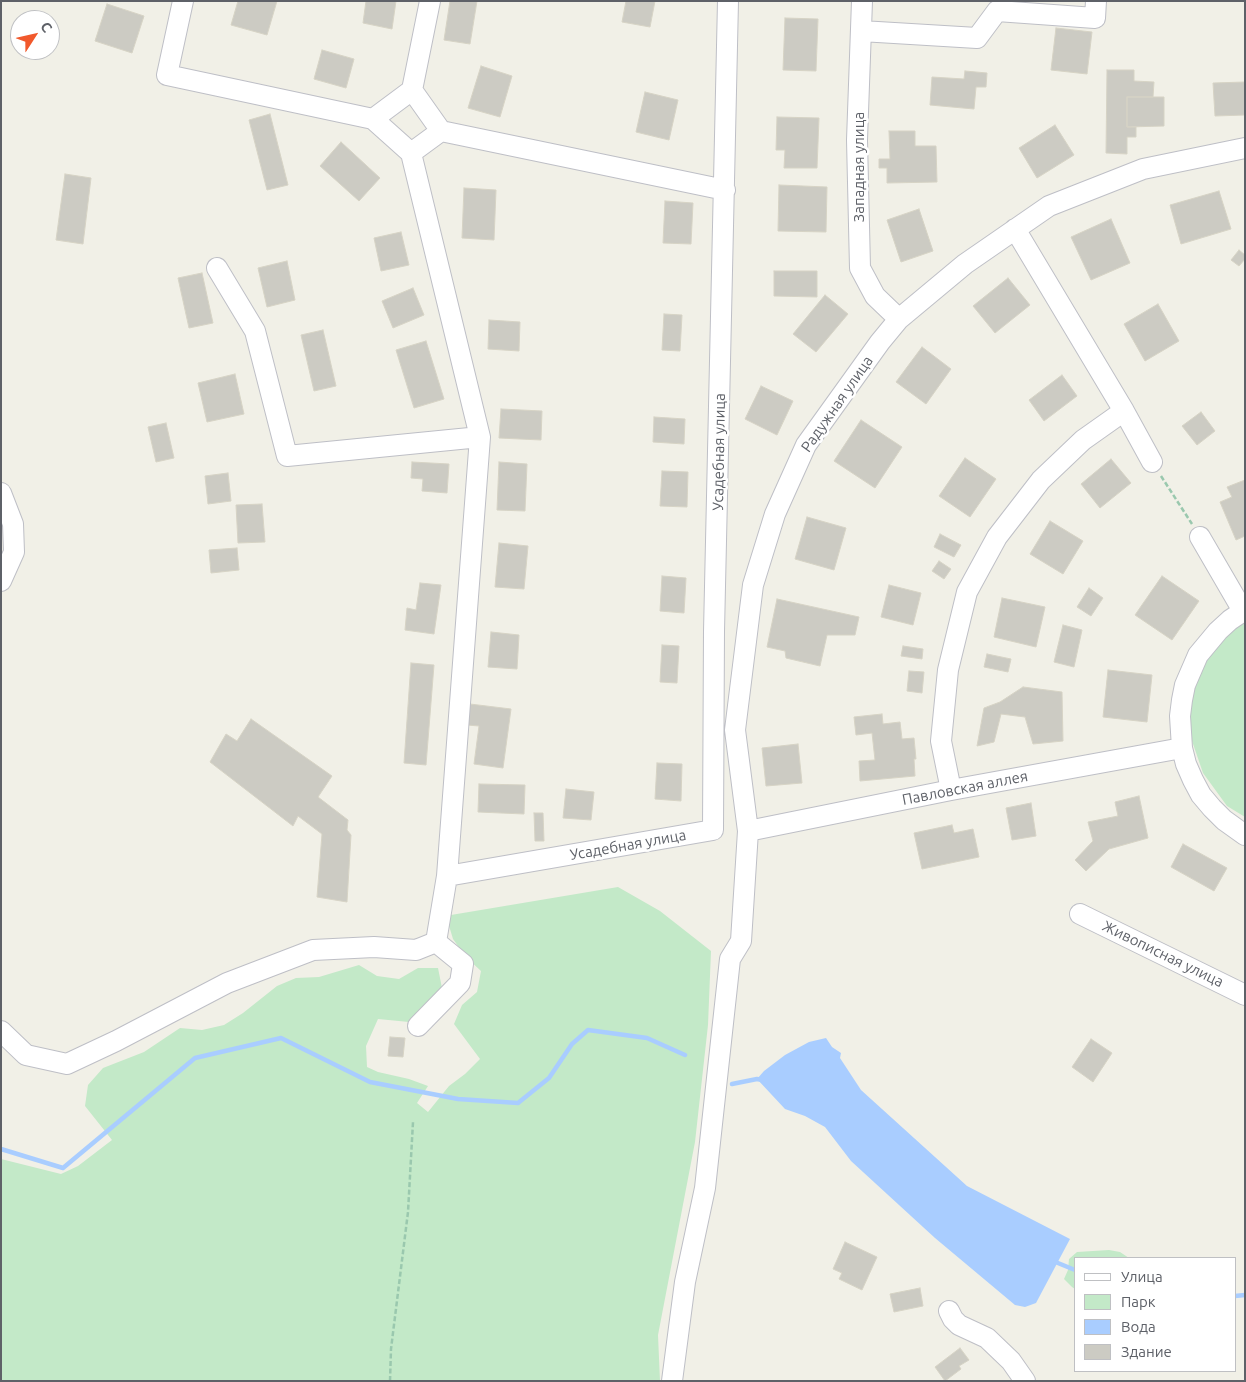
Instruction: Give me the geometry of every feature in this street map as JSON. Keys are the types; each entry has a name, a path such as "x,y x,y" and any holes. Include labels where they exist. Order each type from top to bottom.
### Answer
{"street":[{"path":"183,1 167,75 373,119 411,153 480,437 447,876 436,942"},
{"path":"373,119 412,90 430,1"},
{"name":"Усадебная улица","path":"447,876 713,830 714,631 728,1"},
{"name":"Западная улица","path":"862,1 857,140 860,268 876,296 899,319"},
{"path":"861,31 977,38 997,11 1095,18 1096,1"},
{"path":"412,90 441,130 725,190"},
{"path":"411,153 441,130"},
{"name":"Радужная улица","path":"672,1381 685,1282 704,1188 730,959 741,941 748,831 735,730 753,585 775,514 806,445 880,342 899,319 965,264 1015,229 1049,206 1143,169 1245,148"},
{"path":"1015,229 1124,411 1152,462"},
{"path":"217,268 255,331 287,456 480,437"},
{"path":"951,790 941,741 948,670 967,592 997,537 1041,480 1083,440 1124,411"},
{"path":"1,493 13,524 14,552 1,580"},
{"path":"1200,538 1244,611 1230,620 1212,636 1191,670 1182,700 1180,716 1182,748 1186,764 1201,795 1224,820 1245,835"},
{"name":"Павловская аллея","path":"748,831 951,790 1182,748"},
{"name":"Живописная улица","path":"1080,914 1245,994"},
{"path":"418,1026 460,983 463,964 436,942"},
{"path":"1,1031 26,1055 66,1064 116,1041 227,983 313,950 374,947 416,950 436,942"},
{"path":"949,1311 959,1325 987,1338 1011,1361 1025,1381"}],"path":[{"path":"1152,462 1200,538"},
{"path":"390,1381 408,1212 413,1122"}],"green space":[{"path":"1245,620 1245,817 1227,806 1203,773 1191,738 1191,701 1202,666 1224,636"},
{"path":"618,887 660,911 711,951 708,1025 695,1142 658,1335 660,1381 1,1381 1,1159 61,1174 78,1166 112,1140 85,1106 88,1085 103,1068 144,1052 180,1028 202,1030 224,1025 243,1013 277,986 296,978 319,977 359,965 377,976 399,979 418,968 438,968 442,988 414,1019 409,1022 378,1019 366,1046 367,1067 378,1072 409,1079 428,1086 417,1103 428,1112 449,1086 480,1059 454,1024 462,1005 477,992 481,971 466,957 453,939 445,916"},
{"path":"1109,1250 1120,1252 1128,1257 1074,1257 1074,1288 1064,1279 1068,1270 1069,1259 1077,1252"}],"water":[{"path":"826,1038 832,1047 841,1053 840,1058 861,1090 967,1186 1070,1239 1036,1303 1025,1307 1015,1305 935,1238 851,1161 825,1127 805,1116 785,1109 757,1079 764,1071 785,1055 809,1042"}],"building":[{"path":"238,1 277,1 267,35 231,25"},
{"path":"366,1 396,1 392,29 363,23"},
{"path":"450,1 477,1 470,44 444,40"},
{"path":"626,1 655,1 650,27 622,22"},
{"path":"107,4 144,16 132,53 95,41"},
{"path":"785,18 818,19 816,71 783,70"},
{"path":"1056,28 1092,32 1087,74 1051,70"},
{"path":"322,50 354,59 346,88 314,79"},
{"path":"481,66 512,76 500,117 468,108"},
{"path":"1107,70 1134,70 1134,81 1154,82 1153,97 1127,97 1127,127 1136,127 1136,137 1127,137 1127,154 1106,153"},
{"path":"965,71 987,73 986,87 976,87 974,109 930,105 932,77 964,79"},
{"path":"1245,82 1245,115 1215,116 1213,83"},
{"path":"645,92 678,100 669,140 636,132"},
{"path":"1127,97 1164,97 1164,126 1127,127"},
{"path":"270,114 288,185 267,190 249,120"},
{"path":"777,117 819,118 817,168 784,168 785,150 776,150"},
{"path":"1055,125 1074,155 1037,178 1019,148"},
{"path":"889,131 915,131 915,146 936,146 937,182 887,183 887,168 879,168 879,159 890,159"},
{"path":"341,142 380,178 359,201 320,166"},
{"path":"65,174 91,178 83,244 56,240"},
{"path":"779,185 827,187 826,232 778,231"},
{"path":"464,188 496,190 494,240 462,238"},
{"path":"1219,191 1231,229 1181,244 1170,205"},
{"path":"665,201 693,203 691,244 663,243"},
{"path":"919,209 933,251 901,262 887,220"},
{"path":"1111,219 1130,263 1091,280 1071,237"},
{"path":"401,232 409,265 381,271 374,238"},
{"path":"1239,250 1245,255 1245,259 1239,266 1231,260"},
{"path":"287,261 295,300 267,307 258,268"},
{"path":"774,271 817,271 817,297 774,296"},
{"path":"202,273 213,323 189,328 178,278"},
{"path":"1008,278 1030,305 995,333 973,306"},
{"path":"413,288 424,315 393,328 382,301"},
{"path":"825,295 848,314 816,352 793,334"},
{"path":"1158,304 1179,341 1145,361 1124,324"},
{"path":"664,314 682,315 680,351 662,350"},
{"path":"489,320 520,322 519,351 488,349"},
{"path":"323,330 336,386 314,391 301,335"},
{"path":"426,341 444,399 414,408 396,350"},
{"path":"922,347 951,369 926,404 896,382"},
{"path":"235,374 244,414 207,422 198,383"},
{"path":"1062,375 1077,396 1044,421 1029,400"},
{"path":"761,386 793,401 777,435 745,419"},
{"path":"501,409 542,411 541,440 499,438"},
{"path":"1201,412 1215,431 1197,445 1182,426"},
{"path":"654,417 685,419 684,444 653,442"},
{"path":"861,420 902,447 875,488 834,461"},
{"path":"166,423 174,458 156,462 148,427"},
{"path":"965,458 996,479 970,517 939,496"},
{"path":"1111,459 1131,483 1100,508 1081,484"},
{"path":"412,462 449,464 447,493 422,491 423,479 411,478"},
{"path":"499,462 527,464 525,511 497,510"},
{"path":"662,471 688,472 687,507 660,506"},
{"path":"228,473 231,501 208,504 205,476"},
{"path":"1245,480 1245,536 1236,540 1220,502 1232,497 1227,487"},
{"path":"262,504 265,542 238,543 236,505"},
{"path":"807,517 846,528 834,570 795,559"},
{"path":"1050,521 1083,541 1063,574 1030,554"},
{"path":"940,534 961,545 954,557 934,547"},
{"path":"499,543 528,546 524,589 495,587"},
{"path":"237,548 239,570 211,573 209,550"},
{"path":"939,561 951,569 944,579 932,571"},
{"path":"662,576 686,578 684,613 660,611"},
{"path":"1162,576 1199,601 1172,640 1135,615"},
{"path":"420,583 441,585 434,634 405,630 407,608 416,610"},
{"path":"889,585 921,593 913,625 881,617"},
{"path":"1089,588 1103,598 1091,616 1077,607"},
{"path":"1002,598 1045,607 1036,647 994,637"},
{"path":"777,599 859,617 855,635 827,635 820,666 786,658 785,651 767,647"},
{"path":"1063,625 1082,630 1074,667 1054,662"},
{"path":"491,632 519,635 517,669 488,667"},
{"path":"662,645 679,646 677,683 660,682"},
{"path":"903,646 923,649 922,659 901,656"},
{"path":"987,654 1011,659 1008,672 984,667"},
{"path":"411,663 434,665 426,765 404,763"},
{"path":"1108,670 1152,675 1147,722 1103,717"},
{"path":"909,671 924,672 922,693 907,691"},
{"path":"1023,687 1062,692 1063,741 1033,744 1025,717 1001,714 994,742 977,746 984,708 1000,702"},
{"path":"470,704 511,709 503,768 474,764 479,726 467,725"},
{"path":"882,714 883,724 900,722 902,739 914,738 915,776 860,781 859,761 875,760 872,733 856,735 854,717"},
{"path":"251,719 332,776 318,797 348,820 347,830 351,835 347,902 317,897 322,834 298,816 293,826 210,762 226,734 237,741"},
{"path":"798,744 802,783 766,786 762,748"},
{"path":"657,763 682,764 681,801 655,799"},
{"path":"479,784 525,785 524,814 478,812"},
{"path":"566,789 594,792 591,820 563,818"},
{"path":"1139,796 1148,838 1109,849 1086,871 1075,860 1093,841 1088,822 1118,816 1115,802"},
{"path":"1031,803 1036,836 1012,840 1006,808"},
{"path":"534,813 543,813 544,841 535,841"},
{"path":"952,825 954,833 973,829 979,857 922,869 914,833"},
{"path":"1183,844 1227,868 1214,891 1171,867"},
{"path":"390,1037 405,1038 403,1057 388,1056"},
{"path":"1091,1039 1112,1053 1093,1082 1072,1067"},
{"path":"845,1242 877,1257 862,1290 839,1279 842,1273 833,1269"},
{"path":"920,1288 923,1306 894,1312 890,1294"},
{"path":"960,1348 969,1360 959,1366 961,1369 945,1381 935,1367"}],"waterway":[{"path":"1,1149 63,1168 195,1058 281,1038 370,1082 458,1099 518,1103 549,1078 572,1044 588,1030 647,1038 685,1055"},
{"path":"732,1084 757,1079 762,1080"},
{"path":"1053,1261 1074,1270"},
{"path":"1236,1296 1245,1295"}]}
